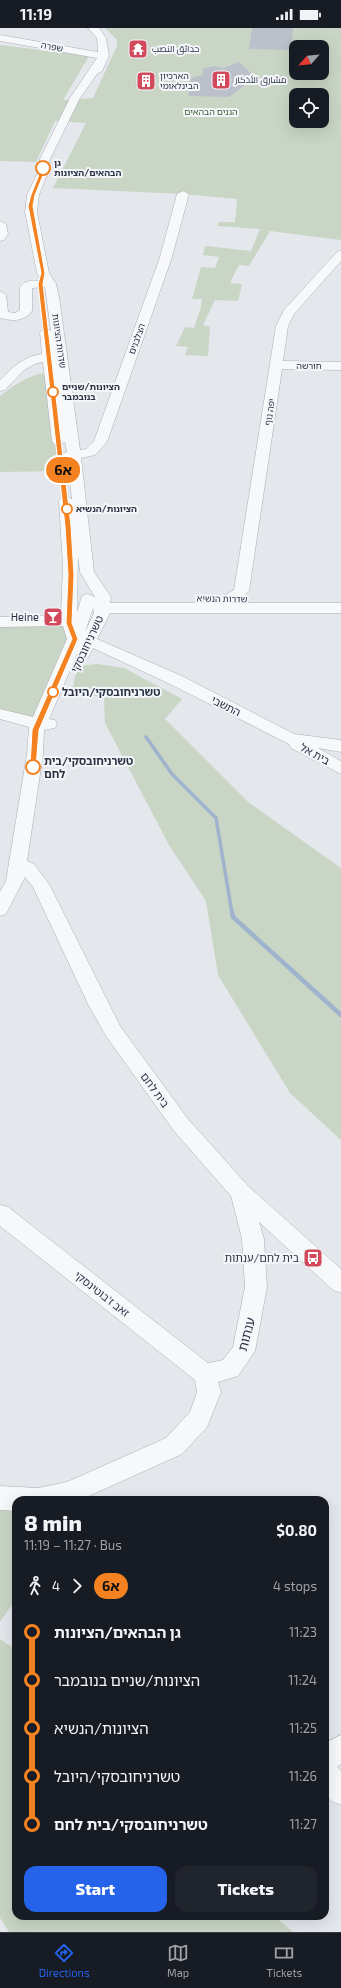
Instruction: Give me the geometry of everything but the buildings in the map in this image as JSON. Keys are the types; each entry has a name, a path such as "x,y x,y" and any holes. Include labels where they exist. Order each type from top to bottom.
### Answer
{"street":[{"path":"81,110 102,58 103,40 93,28"},
{"name":"שפרה","path":"0,38 102,58"},
{"name":"שדרות הציונות","path":"102,58 75,98 45,159 43,172 33,195 31,206 67,456 87,572 104,602"},
{"name":"שדרות הציונות","path":"43,172 55,160 66,142"},
{"name":"הצלבנים","path":"67,456 90,452 100,442 166,257 183,194"},
{"path":"0,224 2,234 0,238"},
{"name":"יפה נוף","path":"247,596 280,333 288,313 341,254"},
{"path":"0,295 2,314 12,316 20,315 26,311 26,287 42,279"},
{"path":"0,386 21,366 53,358"},
{"name":"חורשה","path":"277,365 341,366"},
{"name":"שדרות הציונות","path":"67,456 71,575"},
{"path":"71,575 79,591 88,600 104,602"},
{"name":"טשרניחובסקי","path":"71,575 69,617 70,628 82,640"},
{"name":"שדרות הנשיא","path":"104,602 226,600 247,596 341,598"},
{"path":"82,640 88,600"},
{"name":"שדרות הנשיא","path":"104,602 136,608 341,608"},
{"name":"טשרניחובסקי","path":"45,723 82,640 96,627 104,602"},
{"path":"96,627 111,616 136,608"},
{"path":"0,622 62,621 69,617"},
{"name":"טשרניחובסקי","path":"0,909 15,881 35,754 34,737 45,723 78,660 82,640"},
{"name":"התשבי","path":"82,640 114,652 181,683 290,739 337,745"},
{"name":"התשבי","path":"78,660 97,652 114,652"},
{"path":"0,714 45,723"},
{"name":"בית אל","path":"290,739 334,763"},
{"path":"334,763 324,750 337,745"},
{"name":"טשרניחובסקי","path":"0,885 17,863"},
{"name":"בית לחם","path":"17,863 28,869 40,884 98,1004 113,1031 187,1133 241,1192 341,1283"},
{"name":"ענתות","path":"205,1374 230,1369 244,1351 256,1287 253,1239 241,1192"},
{"name":"זאב ז'בוטינסקי","path":"0,1214 205,1374"},
{"path":"68,1496 174,1446 199,1419 209,1392 205,1374"},
{"path":"0,1498 12,1499"},
{"path":"329,1757 341,1748"},
{"path":"329,1778 341,1791"}],"green space":[{"name":"הגנים הבהאים","path":"105,28 341,28 341,240 270,231 249,266 239,265 230,283 242,284 238,301 215,300 203,325 210,327 208,356 185,355 188,347 176,346 185,327 194,328 201,307 202,299 192,299 201,267 215,268 219,257 203,255 205,246 251,251 260,229 217,226 219,222 235,222 237,199 183,194 53,188 86,123 55,121 36,162 0,161 0,45 89,56 63,100 93,98 117,46 117,40"},
{"path":"46,373 59,471 0,472 0,396 27,378"},
{"path":"0,624 65,624 69,637 33,720 0,711"},
{"path":"97,664 124,668 182,699 165,719 248,802 341,868 341,1140 290,1093 218,975 206,901 169,845 105,723 104,697 72,693 75,676 81,666"},
{"path":"0,1504 12,1506 12,1605 0,1622"},
{"path":"0,1639 12,1647 12,1920 279,1920 293,1932 9,1932 0,1918"}],"waterway":[{"path":"146,737 172,774 216,818 232,913"},
{"path":"232,912 233,917 341,1015"}],"bus line":[{"name":"6א","path":"33,767 35,754 34,737 36,730 75,639 69,623 71,575 68,526 61,456 49,367 41,284 43,273 31,212 33,195 43,172 43,168"}],"place":[{"name":"حدائق النصب","path":"138,49"},
{"name":"مشارق الأذكار","path":"221,80"},
{"name":"הארכיון הבינלאומי","path":"146,81"},
{"name":"גן הבהאים/הציונות","path":"43,168"},
{"name":"הציונות/שניים בנובמבר","path":"53,392"},
{"name":"הציונות/הנשיא","path":"67,509"},
{"name":"Heine","path":"53,617"},
{"name":"טשרניחובסקי/היובל","path":"53,692"},
{"name":"טשרניחובסקי/בית לחם","path":"33,767"},
{"name":"בית לחם/ענתות","path":"313,1258"}]}
